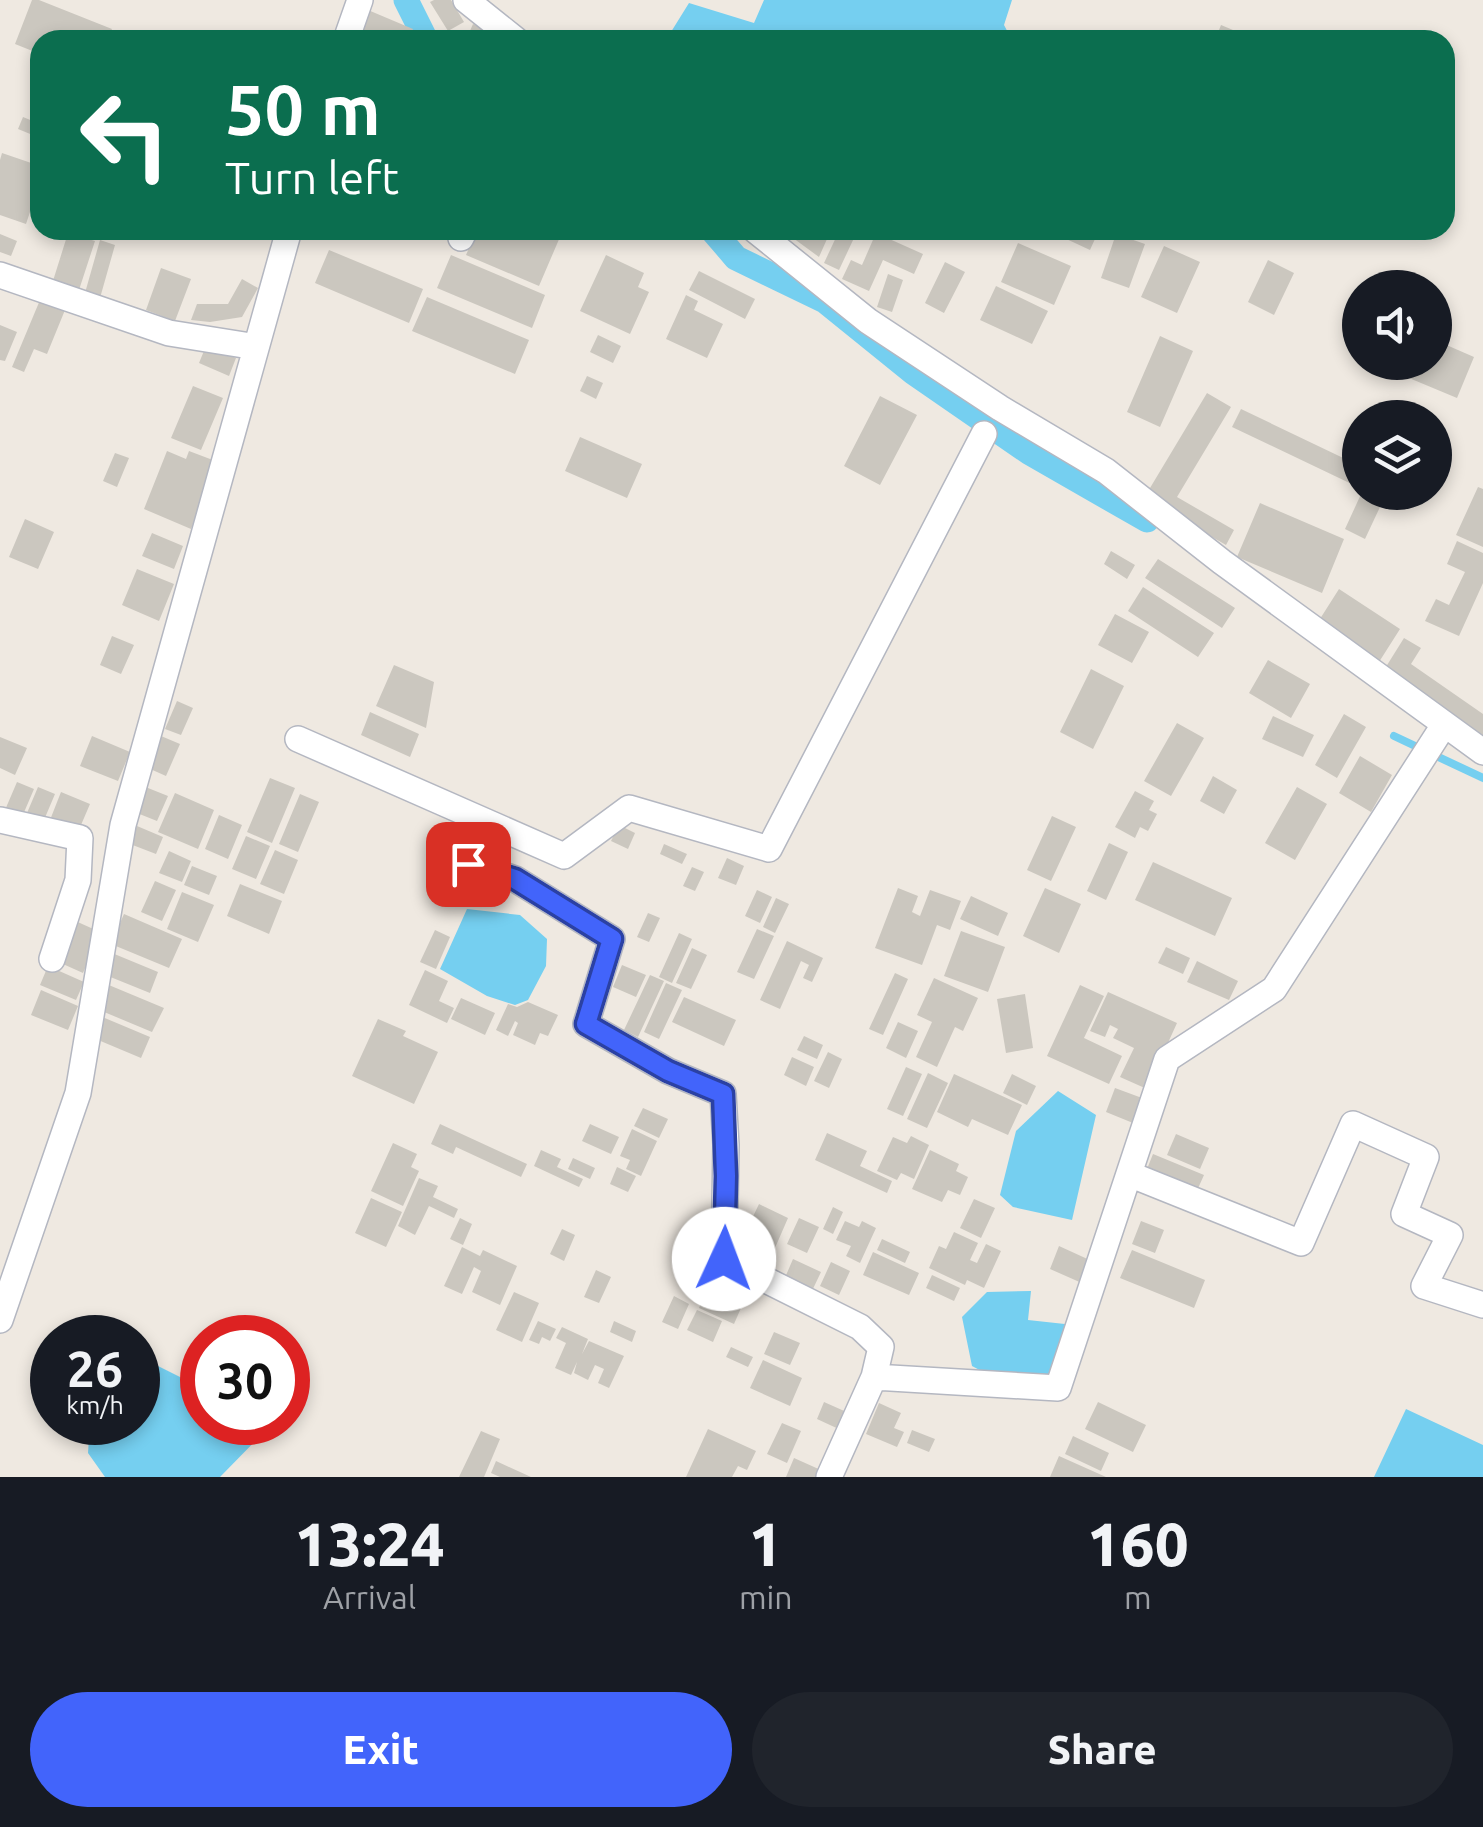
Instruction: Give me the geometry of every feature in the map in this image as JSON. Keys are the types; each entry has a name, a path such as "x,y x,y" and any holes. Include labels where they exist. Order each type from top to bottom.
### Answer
{"street":[{"path":"350,30 360,0"},
{"path":"466,0 504,30"},
{"path":"0,1320 78,1093 123,825 286,240"},
{"path":"768,240 868,321 1000,408 1106,471 1438,733 1483,752"},
{"path":"0,275 170,332 256,347"},
{"path":"298,739 564,856 629,808 770,849 984,434"},
{"path":"874,1378 1058,1388 1167,1059 1274,989 1438,733"},
{"path":"0,820 80,838 78,880 52,959"},
{"path":"486,822 468,864 515,879 612,939 586,1024 668,1071 723,1094 724,1259 860,1327 881,1347 874,1378 829,1477"},
{"path":"1129,1174 1301,1243 1353,1124 1426,1157 1404,1214 1450,1236 1424,1286 1483,1306"}],"water":[{"path":"764,0 1012,0 1004,25 1007,30 672,30 689,3 754,23"},
{"path":"467,909 520,915 547,939 546,966 528,1000 515,1005 487,996 440,969"},
{"path":"1058,1091 1096,1115 1072,1220 1013,1207 1000,1195 1016,1131"},
{"path":"1031,1291 1028,1320 1074,1325 1050,1378 987,1374 972,1366 962,1317 987,1292"},
{"path":"160,1367 180,1377 180,1445 251,1445 220,1477 105,1477 88,1453 89,1445 160,1445"},
{"path":"1406,1409 1483,1445 1483,1477 1374,1477"}],"building":[{"path":"32,0 112,29 30,30 30,50 15,44"},
{"path":"451,0 464,22 447,30 430,2"},
{"path":"368,10 413,29 413,30 360,30"},
{"path":"23,117 30,120 30,134 18,129"},
{"path":"2,153 30,163 30,212 26,224 0,215"},
{"path":"0,234 17,241 11,256 0,252"},
{"path":"66,240 95,241 78,293 52,284"},
{"path":"100,240 115,245 100,298 85,293"},
{"path":"473,240 559,240 539,286 466,255"},
{"path":"796,240 827,240 819,257"},
{"path":"835,240 853,240 839,270 824,263"},
{"path":"873,240 892,240 923,254 914,274 883,260 869,291 842,279 851,260 862,265"},
{"path":"1068,240 1094,240 1090,250"},
{"path":"1114,240 1145,244 1129,288 1101,278"},
{"path":"1018,243 1071,266 1054,305 1001,282"},
{"path":"1164,246 1200,262 1177,313 1141,297"},
{"path":"329,250 423,289 409,323 315,283"},
{"path":"451,255 545,295 532,328 437,288"},
{"path":"606,255 644,273 638,287 649,292 630,334 580,311"},
{"path":"1268,260 1294,273 1274,315 1248,302"},
{"path":"945,262 965,272 944,313 925,303"},
{"path":"161,268 191,279 175,321 146,310"},
{"path":"699,271 755,299 745,319 689,290"},
{"path":"888,274 903,280 892,312 877,307"},
{"path":"242,279 258,288 242,317 210,322 191,320 197,304 228,304"},
{"path":"996,286 1048,311 1032,344 980,320"},
{"path":"686,295 698,301 694,310 723,324 707,358 666,339"},
{"path":"427,297 529,340 515,374 412,331"},
{"path":"40,300 65,310 47,354 34,349 24,372 12,367"},
{"path":"0,325 17,332 5,361 0,360"},
{"path":"598,335 621,346 613,363 590,352"},
{"path":"1160,336 1193,351 1160,427 1127,412"},
{"path":"206,346 236,358 229,376 199,363"},
{"path":"1452,347 1474,357 1457,398 1414,380 1452,380"},
{"path":"587,376 603,383 596,399 580,391"},
{"path":"193,386 223,398 201,450 171,438"},
{"path":"1207,393 1231,407 1177,497 1234,530 1226,545 1144,498"},
{"path":"880,396 917,415 880,485 844,466"},
{"path":"1241,409 1342,457 1342,479 1232,427"},
{"path":"580,437 642,464 627,498 565,471"},
{"path":"167,451 186,459 189,451 218,462 191,529 144,509"},
{"path":"115,453 129,458 117,487 103,481"},
{"path":"1478,487 1483,489 1483,547 1456,535"},
{"path":"1260,503 1344,539 1322,593 1237,557"},
{"path":"1354,510 1379,510 1365,539 1345,529"},
{"path":"25,519 54,532 38,569 9,557"},
{"path":"152,533 183,546 174,569 142,556"},
{"path":"1457,541 1483,553 1483,583 1459,636 1425,621 1436,599 1449,605 1465,572 1447,564"},
{"path":"1111,551 1135,565 1127,579 1104,564"},
{"path":"1158,559 1235,608 1222,628 1145,578"},
{"path":"137,569 174,584 159,621 122,605"},
{"path":"1143,587 1214,633 1198,657 1128,611"},
{"path":"1339,589 1400,629 1379,662 1318,622"},
{"path":"1115,614 1149,632 1132,663 1098,645"},
{"path":"112,636 134,645 121,674 100,665"},
{"path":"1404,638 1421,648 1411,664 1483,714 1483,739 1384,670"},
{"path":"1268,660 1310,684 1291,718 1249,693"},
{"path":"394,665 434,682 426,728 376,706"},
{"path":"1091,669 1124,686 1093,749 1060,732"},
{"path":"177,701 193,708 181,735 165,729"},
{"path":"370,712 419,734 410,757 361,735"},
{"path":"1344,714 1366,727 1337,778 1315,765"},
{"path":"1273,716 1314,735 1303,757 1262,739"},
{"path":"1177,723 1204,738 1171,796 1144,781"},
{"path":"92,736 130,752 118,781 80,766"},
{"path":"161,736 180,744 166,776 148,768"},
{"path":"0,737 27,748 15,775 0,768"},
{"path":"1360,756 1392,775 1371,812 1339,793"},
{"path":"1213,776 1237,790 1224,814 1200,801"},
{"path":"270,778 295,788 272,843 247,832"},
{"path":"17,782 34,789 22,817 5,810"},
{"path":"143,786 168,796 157,821 132,811"},
{"path":"38,787 55,794 44,820 27,813"},
{"path":"1297,787 1327,804 1295,860 1265,843"},
{"path":"1135,791 1154,801 1149,810 1157,814 1148,831 1140,827 1135,838 1115,827"},
{"path":"61,792 90,804 78,832 50,820"},
{"path":"175,793 214,810 198,849 158,832"},
{"path":"300,794 319,802 298,852 279,844"},
{"path":"219,815 242,825 228,859 205,849"},
{"path":"1052,816 1076,827 1051,881 1027,870"},
{"path":"457,819 478,829 454,881 433,871"},
{"path":"619,825 635,833 628,849 611,841"},
{"path":"137,826 163,837 156,854 130,844"},
{"path":"246,836 270,846 256,879 232,869"},
{"path":"1109,843 1128,852 1106,900 1087,891"},
{"path":"664,844 687,854 682,864 660,854"},
{"path":"275,850 298,860 284,894 260,884"},
{"path":"169,851 191,861 182,882 159,873"},
{"path":"727,858 744,866 736,885 718,878"},
{"path":"1153,862 1232,898 1215,936 1135,900"},
{"path":"192,866 217,876 209,895 184,885"},
{"path":"692,867 704,872 695,891 683,886"},
{"path":"155,881 176,890 162,921 141,912"},
{"path":"240,884 282,901 269,934 227,916"},
{"path":"898,888 918,896 912,912 920,916 930,890 961,901 950,930 937,925 922,965 875,948"},
{"path":"1045,888 1081,904 1059,953 1023,936"},
{"path":"757,890 772,897 760,923 745,916"},
{"path":"182,892 214,905 198,942 167,929"},
{"path":"971,896 1008,913 998,936 960,919"},
{"path":"776,898 789,904 775,933 763,927"},
{"path":"648,913 660,918 649,942 637,937"},
{"path":"124,914 182,939 169,968 111,944"},
{"path":"71,919 100,932 83,973 54,960"},
{"path":"757,929 774,936 754,979 737,972"},
{"path":"435,930 450,937 436,969 420,962"},
{"path":"961,931 1005,947 988,992 944,976"},
{"path":"679,933 692,939 672,983 659,977"},
{"path":"787,941 823,958 812,982 803,978 809,965 801,961 780,1009 760,1000"},
{"path":"1166,947 1190,958 1183,974 1158,963"},
{"path":"692,948 707,955 691,989 676,983"},
{"path":"112,953 158,972 150,993 103,974"},
{"path":"1197,961 1238,981 1229,1000 1187,982"},
{"path":"622,965 646,975 636,997 613,987"},
{"path":"48,966 84,982 76,1000 40,985"},
{"path":"425,970 448,981 439,1001 454,1008 447,1023 409,1005"},
{"path":"895,973 908,979 883,1035 869,1029"},
{"path":"650,975 664,981 638,1037 624,1030"},
{"path":"934,978 978,998 963,1031 955,1027 937,1067 916,1057 932,1022 917,1015"},
{"path":"104,983 164,1008 152,1032 97,1009"},
{"path":"666,983 682,990 659,1039 644,1032"},
{"path":"1080,985 1104,996 1084,1038 1122,1056 1109,1084 1047,1056"},
{"path":"41,990 78,1006 68,1030 31,1015"},
{"path":"1108,992 1177,1023 1147,1089 1120,1077 1134,1048 1113,1038 1118,1029 1110,1025 1105,1037 1090,1031"},
{"path":"1025,994 1033,1048 1006,1053 997,999"},
{"path":"684,997 736,1020 724,1046 672,1022"},
{"path":"461,998 495,1013 485,1035 451,1019"},
{"path":"528,1002 558,1015 548,1036 540,1033 535,1045 513,1035 518,1023 515,1021 508,1036 496,1030 508,1004 517,1007"},
{"path":"100,1016 150,1037 141,1058 91,1037"},
{"path":"378,1019 438,1052 414,1104 352,1076"},
{"path":"898,1022 918,1031 906,1058 886,1048"},
{"path":"804,1036 823,1045 817,1059 797,1050"},
{"path":"828,1052 842,1059 829,1088 814,1081"},
{"path":"792,1057 814,1067 806,1086 784,1075"},
{"path":"906,1067 922,1074 903,1116 887,1109"},
{"path":"928,1073 948,1083 927,1128 907,1119"},
{"path":"954,1074 1022,1105 1008,1135 972,1119 968,1127 937,1112"},
{"path":"1012,1074 1036,1086 1027,1105 1003,1093"},
{"path":"1115,1088 1142,1098 1133,1123 1106,1112"},
{"path":"643,1108 668,1119 659,1138 634,1126"},
{"path":"440,1124 527,1164 521,1177 456,1147 453,1154 431,1144"},
{"path":"590,1124 619,1137 611,1154 582,1141"},
{"path":"632,1129 657,1141 641,1176 626,1169 630,1160 620,1156"},
{"path":"827,1133 867,1151 860,1166 892,1181 887,1193 815,1160"},
{"path":"1176,1134 1209,1148 1200,1169 1167,1155"},
{"path":"911,1136 929,1145 914,1179 901,1173 897,1180 877,1171 893,1137 907,1143"},
{"path":"393,1143 417,1154 411,1167 419,1171 403,1206 371,1191"},
{"path":"541,1150 561,1159 557,1167 583,1179 579,1187 534,1166"},
{"path":"930,1150 959,1164 956,1171 968,1177 960,1195 948,1190 942,1202 912,1189"},
{"path":"1153,1154 1204,1175 1195,1195 1145,1174"},
{"path":"573,1158 595,1168 590,1179 568,1169"},
{"path":"617,1167 636,1176 628,1192 610,1184"},
{"path":"419,1178 438,1186 433,1197 458,1209 454,1218 429,1206 415,1235 398,1226"},
{"path":"371,1198 402,1212 386,1247 355,1233"},
{"path":"974,1199 995,1208 981,1238 960,1228"},
{"path":"759,1204 788,1218 768,1264 737,1250"},
{"path":"833,1207 843,1212 833,1234 823,1229"},
{"path":"460,1218 472,1224 463,1245 450,1239"},
{"path":"799,1218 819,1227 807,1253 787,1244"},
{"path":"845,1221 859,1227 862,1221 876,1228 860,1263 846,1256 851,1246 836,1240"},
{"path":"1141,1221 1164,1230 1155,1253 1132,1244"},
{"path":"562,1229 575,1235 564,1261 550,1254"},
{"path":"954,1232 978,1243 970,1260 977,1263 986,1244 1001,1251 984,1288 967,1280 965,1285 929,1268 939,1246 946,1249"},
{"path":"882,1239 910,1252 905,1263 877,1250"},
{"path":"1059,1246 1094,1262 1084,1284 1050,1269"},
{"path":"462,1247 480,1256 483,1250 517,1266 500,1305 472,1292 481,1271 474,1267 462,1294 444,1286"},
{"path":"1132,1250 1205,1280 1194,1308 1120,1278"},
{"path":"873,1252 919,1273 909,1295 863,1275"},
{"path":"793,1259 821,1272 811,1293 784,1280"},
{"path":"831,1262 850,1271 839,1295 820,1286"},
{"path":"596,1270 611,1277 599,1303 584,1297"},
{"path":"932,1275 960,1288 954,1301 926,1288"},
{"path":"709,1285 744,1301 734,1324 699,1308"},
{"path":"514,1292 539,1303 522,1342 496,1330"},
{"path":"674,1296 689,1304 678,1329 662,1322"},
{"path":"697,1310 722,1321 713,1342 687,1330"},
{"path":"538,1321 556,1329 550,1341 542,1337 539,1344 529,1340"},
{"path":"614,1321 636,1331 632,1342 610,1332"},
{"path":"562,1327 588,1339 582,1354 589,1341 624,1356 609,1388 598,1383 604,1369 595,1365 588,1380 574,1373 577,1362 571,1375 555,1368 566,1343 556,1338"},
{"path":"774,1332 800,1343 790,1365 764,1354"},
{"path":"731,1347 753,1357 748,1367 726,1357"},
{"path":"763,1360 802,1378 790,1406 750,1388"},
{"path":"824,1402 851,1414 843,1431 817,1419"},
{"path":"1098,1402 1146,1425 1133,1452 1085,1429"},
{"path":"879,1403 901,1413 894,1428 904,1432 897,1447 866,1434"},
{"path":"782,1423 801,1431 787,1463 767,1454"},
{"path":"708,1429 756,1451 747,1470 738,1466 732,1477 686,1477"},
{"path":"912,1430 935,1439 929,1452 907,1443"},
{"path":"481,1431 500,1439 484,1477 459,1477"},
{"path":"1073,1436 1109,1453 1101,1471 1065,1454"},
{"path":"1059,1456 1106,1477 1050,1477"},
{"path":"794,1458 823,1471 820,1477 786,1477"},
{"path":"496,1461 531,1477 500,1477 491,1473"}],"waterway":[{"path":"406,0 421,30"},
{"path":"721,240 736,258 825,301 914,373 1030,453 1147,520"},
{"path":"1394,736 1483,778"}],"route":[{"path":"468,864 515,879 612,939 586,1024 668,1071 723,1094 724,1259"}]}
